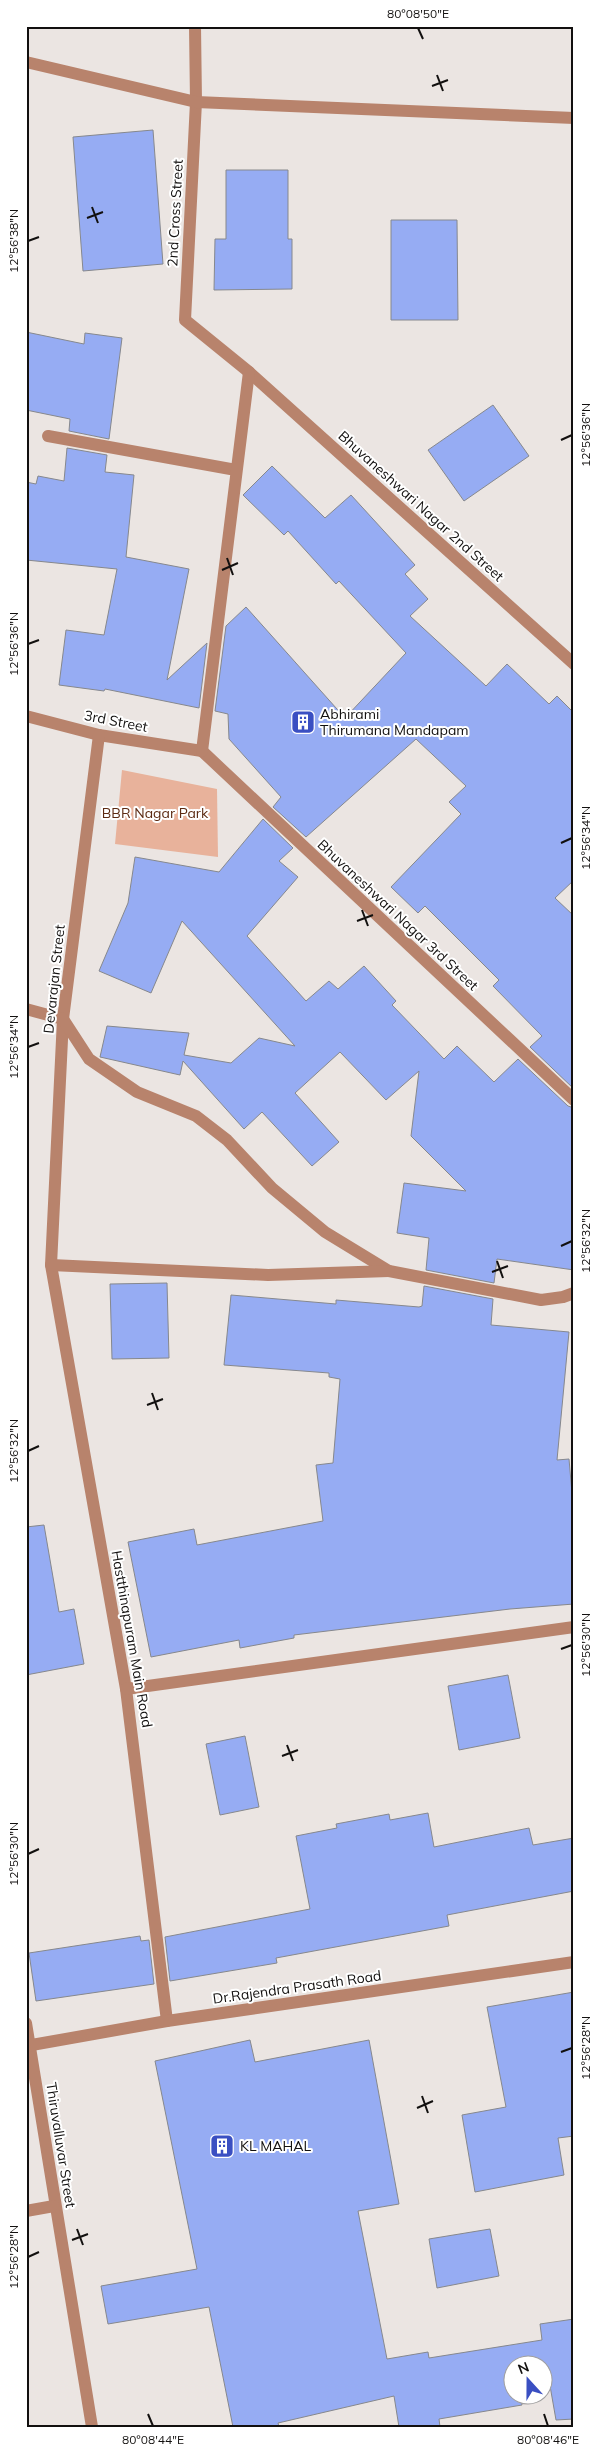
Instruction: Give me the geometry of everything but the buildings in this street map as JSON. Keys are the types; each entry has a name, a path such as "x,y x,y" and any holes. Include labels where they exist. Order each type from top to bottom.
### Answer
{"street":[{"name":"2nd Cross Street","path":"195,26 196,102 185,320 249,372"},
{"path":"26,62 196,102 574,118"},
{"path":"202,751 249,372"},
{"name":"Bhuvaneshwari Nagar 2nd Street","path":"249,372 574,664"},
{"path":"48,436 236,470"},
{"name":"3rd Street","path":"26,716 99,735 202,751"},
{"name":"Devarajan Street","path":"51,1265 63,1019 99,735"},
{"name":"Bhuvaneshwari Nagar 3rd Street","path":"202,751 574,1100"},
{"path":"26,1009 63,1019 89,1059 137,1092 196,1116 227,1140 272,1188 325,1232 389,1271"},
{"path":"51,1265 268,1275 389,1271 541,1300 563,1297 574,1292"},
{"name":"Hastthinapuram Main Road","path":"51,1265 126,1689 167,2021"},
{"path":"126,1689 574,1627"},
{"name":"Dr.Rajendra Prasath Road","path":"28,2046 167,2021 574,1962"},
{"name":"Thiruvalluvar Street","path":"26,2023 28,2046 54,2206 92,2427"},
{"path":"26,2211 54,2206"}],"green space":[{"name":"BBR Nagar Park","path":"122,770 217,789 218,857 115,844"}],"place":[{"name":"Abhirami Thirumana Mandapam","path":"303,722"},
{"name":"KL MAHAL","path":"222,2146"}]}
